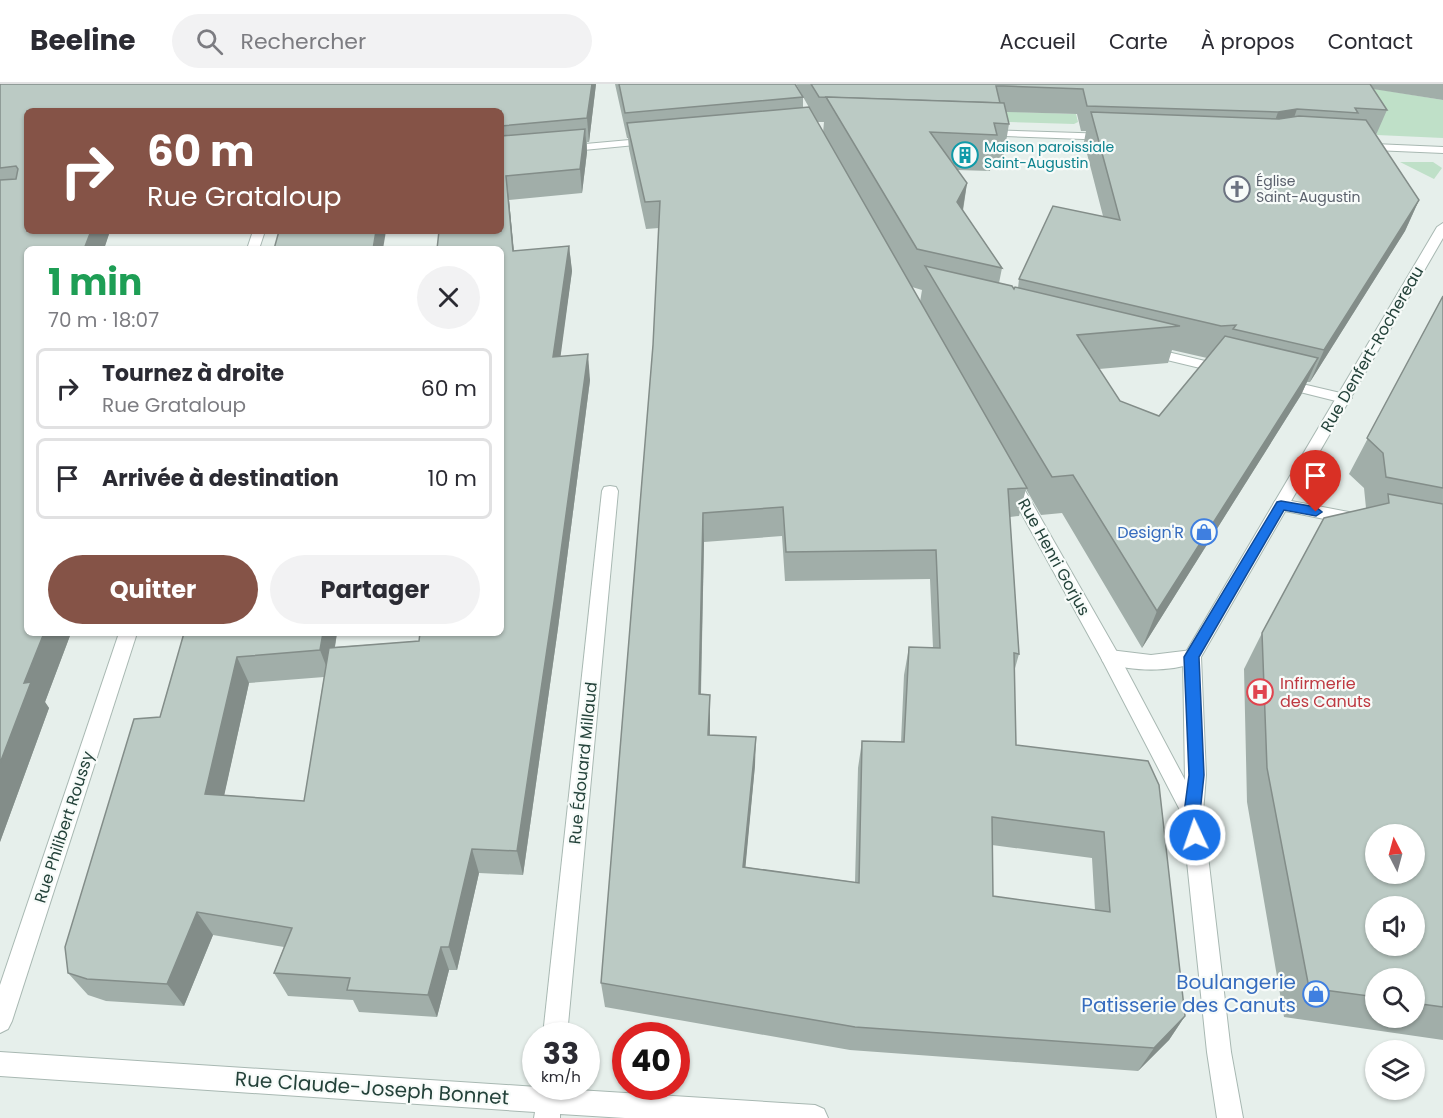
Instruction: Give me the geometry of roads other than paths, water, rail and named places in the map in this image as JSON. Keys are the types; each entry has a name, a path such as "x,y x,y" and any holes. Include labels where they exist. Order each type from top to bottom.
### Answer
{"street":[{"path":"970,132 1118,137"},
{"path":"549,151 668,140"},
{"path":"1355,143 1374,147 1443,150"},
{"name":"Rue Denfert-Rochereau","path":"1191,657 1443,228"},
{"path":"1138,349 1242,374"},
{"path":"1266,379 1344,398"},
{"name":"Rue Henri Gorjus","path":"1001,462 1110,657 1192,813"},
{"name":"Rue Édouard Millaud","path":"556,1022 610,491"},
{"path":"1281,505 1377,523"},
{"name":"Rue Philibert Roussy","path":"0,1021 127,636"},
{"path":"1110,657 1133,662 1164,664 1191,657 1196,775 1192,813 1219,1052 1230,1118"},
{"name":"Rue Claude-Joseph Bonnet","path":"0,1064 815,1118"}],"place":[{"name":"Maison paroissiale Saint-Augustin","path":"965,155"},
{"name":"Église Saint-Augustin","path":"1237,189"},
{"name":"Design'R","path":"1204,532"},
{"name":"Infirmerie des Canuts","path":"1260,692"},
{"name":"Boulangerie Patisserie des Canuts","path":"1316,994"}]}
